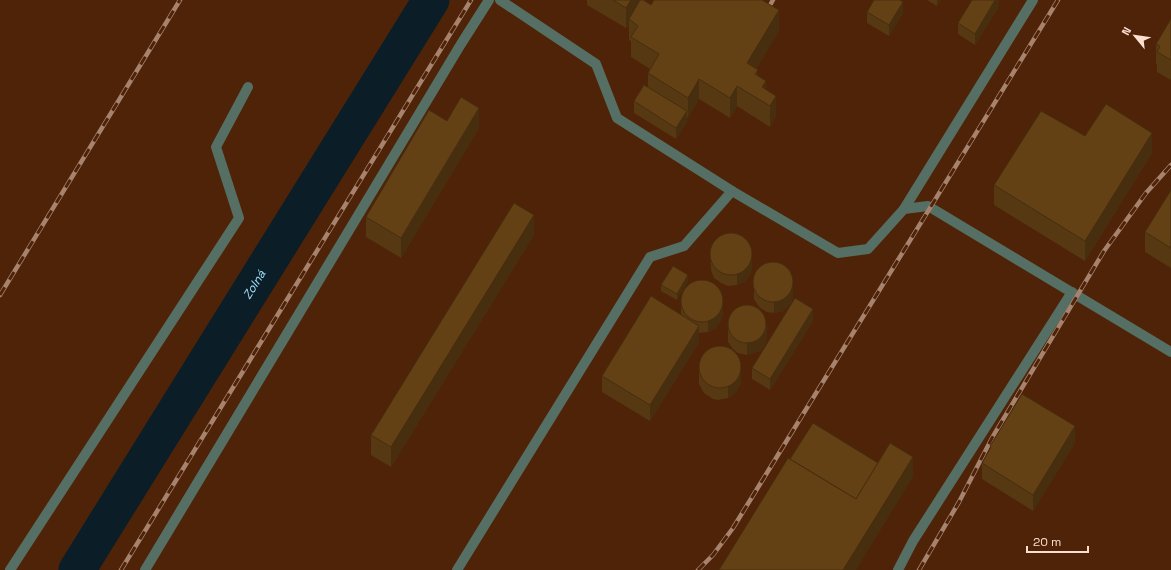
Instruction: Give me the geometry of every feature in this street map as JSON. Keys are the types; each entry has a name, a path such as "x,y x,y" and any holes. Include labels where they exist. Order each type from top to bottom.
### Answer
{"lane":[{"path":"144,570 453,57 489,0"},
{"path":"500,0 596,64 616,118 732,191 838,253 868,249 904,209 1033,0"},
{"path":"10,570 239,218 216,147 248,88"},
{"path":"457,570 650,257 684,246 732,191"},
{"path":"904,209 928,206 1171,352"},
{"path":"898,570 913,541 1072,292"}],"building":[{"path":"613,0 631,0 626,8"},
{"path":"640,0 643,0 651,5 654,0 762,0 779,10 747,63 758,70 755,74 766,81 762,87 776,96 770,106 737,86 730,98 699,79 688,98 648,73 659,54 631,37 638,26 629,19"},
{"path":"874,0 900,0 903,2 889,25 867,12"},
{"path":"972,0 995,0 975,34 958,23"},
{"path":"1171,19 1171,60 1157,52 1160,46 1156,44"},
{"path":"644,85 687,111 676,128 634,101"},
{"path":"461,97 479,108 401,238 366,217 429,110 447,121"},
{"path":"1106,104 1152,133 1085,241 994,185 1041,111 1085,136"},
{"path":"1171,190 1171,248 1145,232"},
{"path":"514,203 534,215 391,447 371,435"},
{"path":"727,233 735,233 746,239 752,250 752,258 746,269 735,275 727,275 716,269 710,258 710,250 716,239"},
{"path":"773,262 781,264 787,268 791,274 793,282 791,290 787,296 781,300 773,302 765,300 759,296 755,290 753,282 755,274 759,268 765,264"},
{"path":"673,266 688,275 677,294 661,285"},
{"path":"698,280 706,280 717,286 723,297 723,305 717,316 706,322 698,322 687,316 681,305 681,297 687,286"},
{"path":"651,296 699,326 650,405 602,376"},
{"path":"795,298 813,309 770,379 752,368"},
{"path":"743,305 751,305 761,310 765,317 765,331 761,338 751,343 743,343 733,338 731,335 728,328 728,320 733,310 736,308"},
{"path":"716,346 724,346 732,349 738,355 741,367 738,379 732,385 724,388 716,388 708,385 702,379 699,371 699,363 702,355 708,349"},
{"path":"1022,394 1075,426 1033,495 982,463 991,447 990,446"},
{"path":"813,423 878,463 856,499 790,459"},
{"path":"890,443 913,457 843,570 719,570 788,458 856,499"}],"waterway":[{"name":"Zolná","path":"77,570 431,0"}],"railway":[{"path":"0,295 180,0"},
{"path":"121,570 471,0"},
{"path":"765,14 773,0"},
{"path":"698,570 713,555 733,528 1058,0"},
{"path":"919,570 959,502 992,438 1104,251 1146,193 1171,165"}]}
